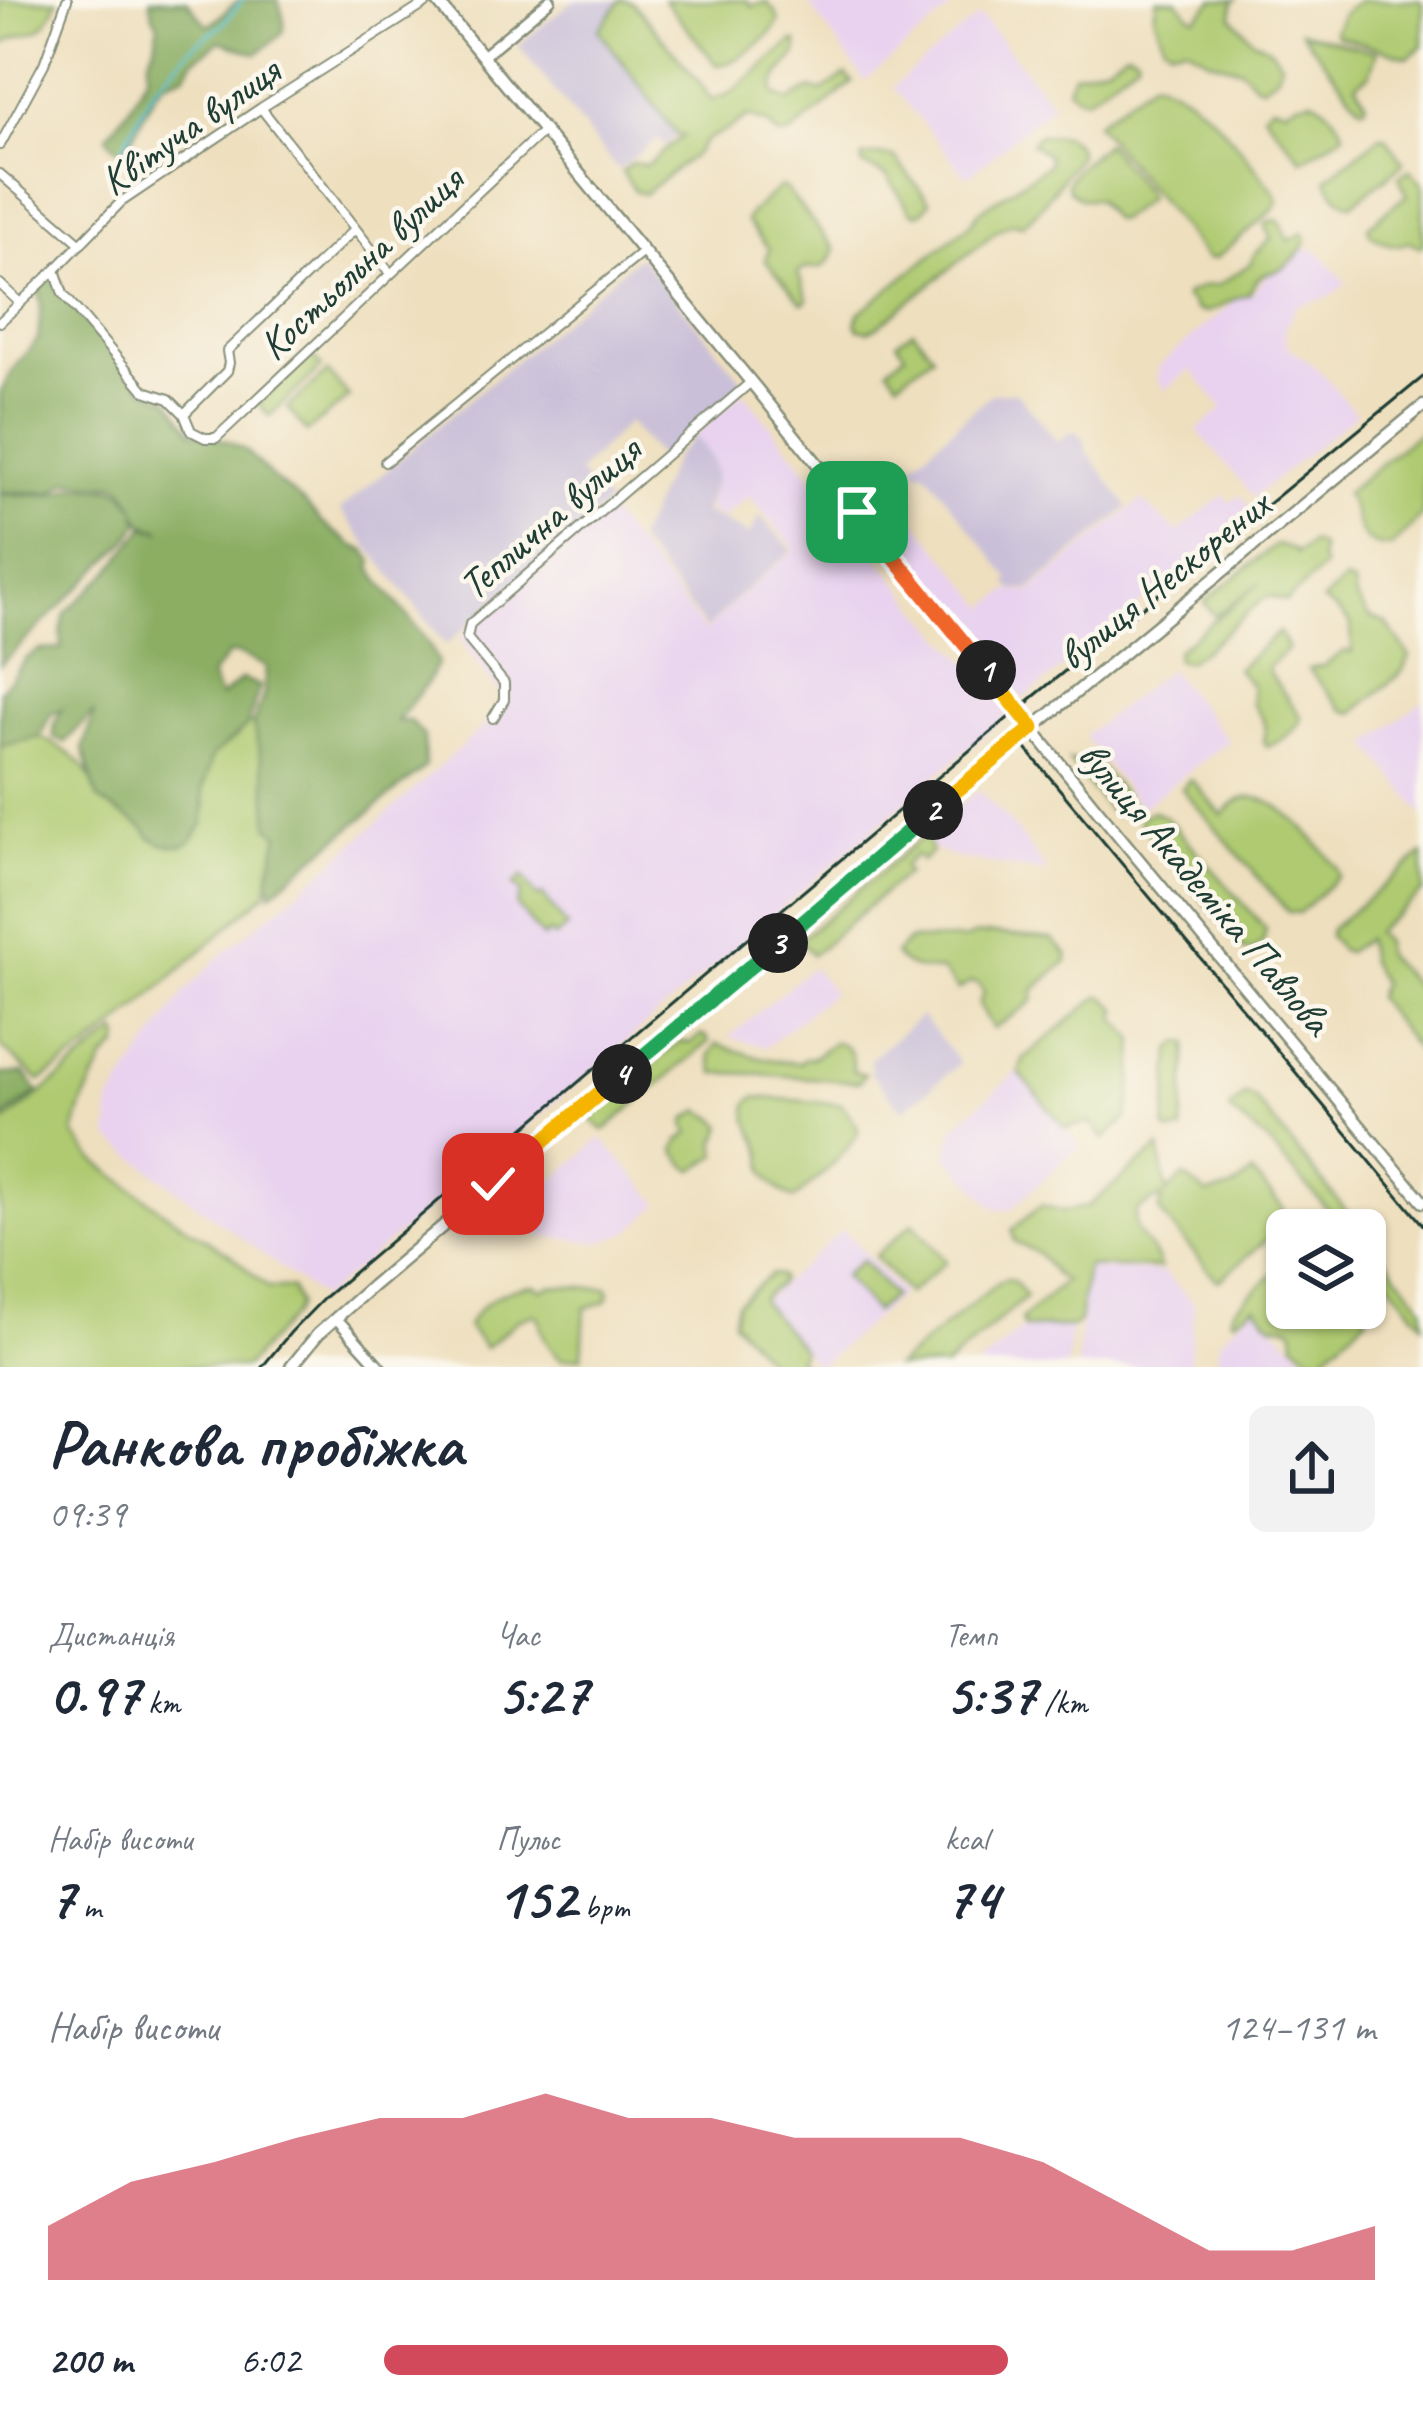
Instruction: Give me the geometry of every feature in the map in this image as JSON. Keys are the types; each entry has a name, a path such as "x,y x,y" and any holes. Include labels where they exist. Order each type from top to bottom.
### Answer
{"main road":[{"name":"вулиця Академіка Павлова","path":"433,0 484,55 1423,1202"},
{"name":"вулиця Нескорених","path":"291,1367 318,1334 391,1269 1423,406"}],"street":[{"path":"0,145 44,64 67,0"},
{"name":"Квітуча вулиця","path":"0,322 121,202 433,0"},
{"path":"484,55 550,0"},
{"path":"261,108 390,273"},
{"name":"Костьольна вулиця","path":"184,414 191,430 216,439 544,130"},
{"path":"0,174 81,244"},
{"path":"55,270 63,293 145,391 169,399 184,414 227,371 227,351 355,229"},
{"path":"386,462 644,252"},
{"path":"0,284 20,303"},
{"name":"Теплична вулиця","path":"493,718 504,700 504,683 467,638 470,624 752,382"},
{"path":"337,1318 380,1367"}],"shaded area":[{"path":"574,0 621,0 600,30 677,135 665,146 657,139 618,170 518,45"},
{"path":"806,0 942,0 950,10 865,81"},
{"path":"980,15 1053,105 967,177 893,87"},
{"path":"1305,249 1317,250 1347,283 1329,297 1296,306 1285,328 1287,346 1319,370 1356,414 1254,497 1197,430 1223,409 1191,369 1165,390 1157,379 1159,366 1239,297 1252,294 1267,275 1285,268"},
{"path":"639,256 746,384 659,458 628,422 578,473 608,503 446,645 340,510"},
{"path":"743,392 932,624 1012,711 321,1298 109,1138 110,1102 184,993 221,955 334,862 493,718 504,699 460,639 607,510 706,632 795,549 749,496 721,519 707,508 716,477 712,459 695,436"},
{"path":"1016,392 1057,441 1075,430 1085,440 1086,450 1128,507 1029,590 1013,590 1007,584 1010,579 927,473 912,465 992,393"},
{"path":"695,436 712,459 716,477 704,512 749,535 760,516 792,550 707,629 637,541 675,456"},
{"path":"1224,495 1230,503 1240,495 1251,508 1023,700 882,526 900,512 914,519 987,607 1008,591 1030,592 1141,500 1177,532"},
{"path":"1169,669 1228,741 1141,808 1084,736"},
{"path":"1423,701 1423,814 1368,744"},
{"path":"978,790 1014,827 1048,873 957,858 933,849 927,834"},
{"path":"812,967 833,992 766,1047 729,1037"},
{"path":"921,1016 960,1063 903,1111 871,1074 870,1059"},
{"path":"1018,1071 1080,1146 1011,1209 1001,1210 947,1156 954,1127"},
{"path":"601,1138 660,1204 629,1232 600,1242 540,1236 520,1211"},
{"path":"843,1229 902,1294 818,1367 762,1302"},
{"path":"1086,1268 1163,1272 1194,1303 1189,1367 1077,1367"},
{"path":"1253,1307 1266,1319 1266,1329 1277,1329 1311,1361 1305,1367 1218,1367 1219,1341"},
{"path":"1071,1327 1067,1367 977,1367 1024,1328"}],"green space":[{"path":"0,0 57,0 39,29 0,47"},
{"path":"150,0 186,0 210,25 239,0 278,0 284,27 257,54 220,41 193,61 185,74 165,82 155,92 125,151 107,136 148,74 158,25"},
{"path":"621,0 633,3 711,100 730,94 792,42 797,42 797,52 778,76 774,94 788,101 811,89 822,91 846,75 853,82 791,134 779,136 768,124 748,116 706,141 644,194 635,191 622,172 632,163 647,165 683,136 677,135 599,30"},
{"path":"664,0 746,0 752,6 766,2 779,21 752,49 717,65"},
{"path":"1157,0 1177,0 1196,18 1214,0 1236,0 1232,17 1281,62 1277,75 1263,86 1255,84 1241,69 1210,60 1186,46 1164,44 1154,15"},
{"path":"1360,0 1419,0 1423,46 1408,57 1336,35 1342,14"},
{"path":"1300,31 1377,52 1369,75 1356,84 1364,107 1360,107"},
{"path":"1127,51 1137,55 1137,60 1087,98 1067,88 1073,73 1105,65"},
{"path":"1153,80 1206,111 1278,201 1216,258 1207,259 1096,123"},
{"path":"1312,99 1331,114 1344,134 1302,160 1263,113 1272,105 1286,109"},
{"path":"1038,135 1064,136 1076,144 1079,155 1040,208 1023,225 1013,223 998,230 878,326 859,329 859,313 969,225 980,211 1049,164 1048,155 1031,144"},
{"path":"1385,136 1402,165 1351,205 1347,203 1327,178"},
{"path":"1106,143 1147,194 1147,199 1119,220 1113,220 1096,199 1081,199 1067,183"},
{"path":"863,157 894,157 930,202 922,212 911,212 887,176 863,165"},
{"path":"1410,170 1423,185 1420,247 1408,242 1388,244 1370,234 1368,226 1407,195 1399,176"},
{"path":"780,187 835,249 822,267 798,273 807,298 802,303 765,260 769,249 746,221"},
{"path":"1276,220 1288,241 1303,233 1307,241 1290,262 1261,276 1249,294 1209,311 1196,309 1185,298 1251,264 1271,238 1267,222"},
{"path":"55,270 63,294 145,390 169,399 192,431 245,450 321,522 366,551 373,562 371,568 438,662 397,721 410,721 424,736 425,767 271,893 269,876 279,835 269,827 265,775 253,724 264,694 266,667 229,654 211,676 220,697 242,679 260,686 247,726 212,756 203,788 204,822 182,846 161,844 98,799 83,749 94,712 65,742 54,738 54,724 62,709 50,715 40,737 0,746 0,691 27,658 39,650 62,649 65,613 111,570 144,528 162,531 143,524 136,511 139,523 125,543 0,665 0,494 52,495 74,487 114,488 136,508 116,484 72,481 53,492 0,492 0,394 12,370 38,339 38,287"},
{"path":"913,330 933,355 898,381 888,368 905,354 897,342"},
{"path":"309,353 322,367 269,416 259,404"},
{"path":"328,372 349,397 307,432 287,408"},
{"path":"1423,429 1423,514 1391,547 1378,546 1363,536 1345,494"},
{"path":"1312,542 1321,547 1324,567 1286,602 1270,596 1263,599 1207,648 1187,661 1176,660 1177,650 1260,583 1218,614 1214,615 1206,600 1276,545 1296,554"},
{"path":"1344,581 1354,584 1356,598 1369,617 1386,623 1410,657 1402,672 1353,713 1343,710 1308,669 1324,666 1344,651 1352,652 1351,624 1323,601"},
{"path":"1279,632 1288,649 1268,667 1269,673 1302,718 1287,736 1266,746 1263,721 1252,704 1252,686 1237,669"},
{"path":"248,721 253,724 279,835 266,893 121,1022 40,1081 0,1046 0,746 40,737 52,743 84,768 98,799 161,844 182,846 206,808 203,788 212,756"},
{"path":"1069,761 1097,763 1132,805 1120,815 1112,814"},
{"path":"1189,780 1222,815 1246,798 1258,798 1284,811 1309,834 1339,876 1299,913 1288,912 1182,789"},
{"path":"1153,811 1167,818 1266,929 1263,942 1252,951 1244,950 1140,823 1141,817"},
{"path":"925,835 932,852 921,861 915,855 903,866 907,873 812,955 799,940"},
{"path":"1423,854 1423,892 1375,932 1384,942 1385,955 1423,994 1423,1058 1376,998 1381,982 1369,962 1366,939 1347,952 1329,936 1339,922"},
{"path":"523,876 567,927 555,937 550,933 543,938 517,906 522,891 513,886"},
{"path":"993,934 1052,939 1067,954 1067,961 1034,990 1031,1003 993,1029 979,1004 984,992 978,983 958,990 942,971 909,966 895,954 909,940"},
{"path":"1099,996 1119,1011 1115,1017 1135,1040 1127,1118 1104,1139 1091,1123 1065,1128 1019,1073 1024,1058"},
{"path":"117,1032 118,1047 104,1060 74,1134 93,1159 231,1255 268,1288 291,1288 298,1304 293,1315 245,1367 0,1367 0,1126"},
{"path":"701,1035 709,1042 607,1128 594,1122 595,1113 680,1041 691,1043"},
{"path":"834,1042 850,1052 853,1071 865,1074 859,1082 715,1073 710,1055 717,1044 760,1058 800,1063"},
{"path":"1180,1042 1188,1043 1182,1131 1169,1132 1165,1129 1171,1050"},
{"path":"24,1073 38,1092 0,1121 0,1074"},
{"path":"1246,1094 1254,1098 1345,1209 1327,1209 1264,1138 1230,1108"},
{"path":"755,1097 841,1104 858,1128 843,1154 794,1199 777,1188 765,1171 748,1116 748,1103"},
{"path":"700,1110 723,1126 716,1143 718,1155 694,1170 675,1151 690,1133 687,1119"},
{"path":"1159,1148 1167,1192 1184,1177 1207,1194 1232,1189 1252,1173 1283,1208 1266,1209 1266,1240 1216,1279 1159,1211 1163,1196 1137,1210 1135,1220 1160,1268 1087,1266 1079,1322 1071,1327 1024,1328 1021,1320 1065,1281 1039,1254 1015,1242 1012,1230 1041,1205 1063,1211 1087,1207"},
{"path":"913,1223 946,1261 908,1294 875,1256"},
{"path":"862,1260 893,1296 874,1312 843,1276"},
{"path":"1386,1260 1423,1306 1423,1323 1386,1278"},
{"path":"771,1274 781,1279 762,1302 803,1350 798,1359 804,1367 774,1367 733,1321 737,1303"},
{"path":"1007,1279 1026,1297 945,1367 895,1367 1000,1281"},
{"path":"1266,1281 1266,1318 1255,1306 1233,1320 1235,1308"},
{"path":"534,1285 542,1290 549,1286 608,1288 605,1302 585,1308 582,1357 557,1355 533,1314 519,1319 485,1348 467,1326 495,1297"},
{"path":"1354,1329 1318,1361 1295,1343 1294,1330"}],"waterway":[{"path":"120,153 152,91 242,0"}],"tram line":[{"path":"262,1367 326,1296 1021,707 1423,377"},
{"path":"1030,701 1020,725 1027,750 1423,1225"}],"route":[{"path":"493,1184 1033,728 857,512"}]}
